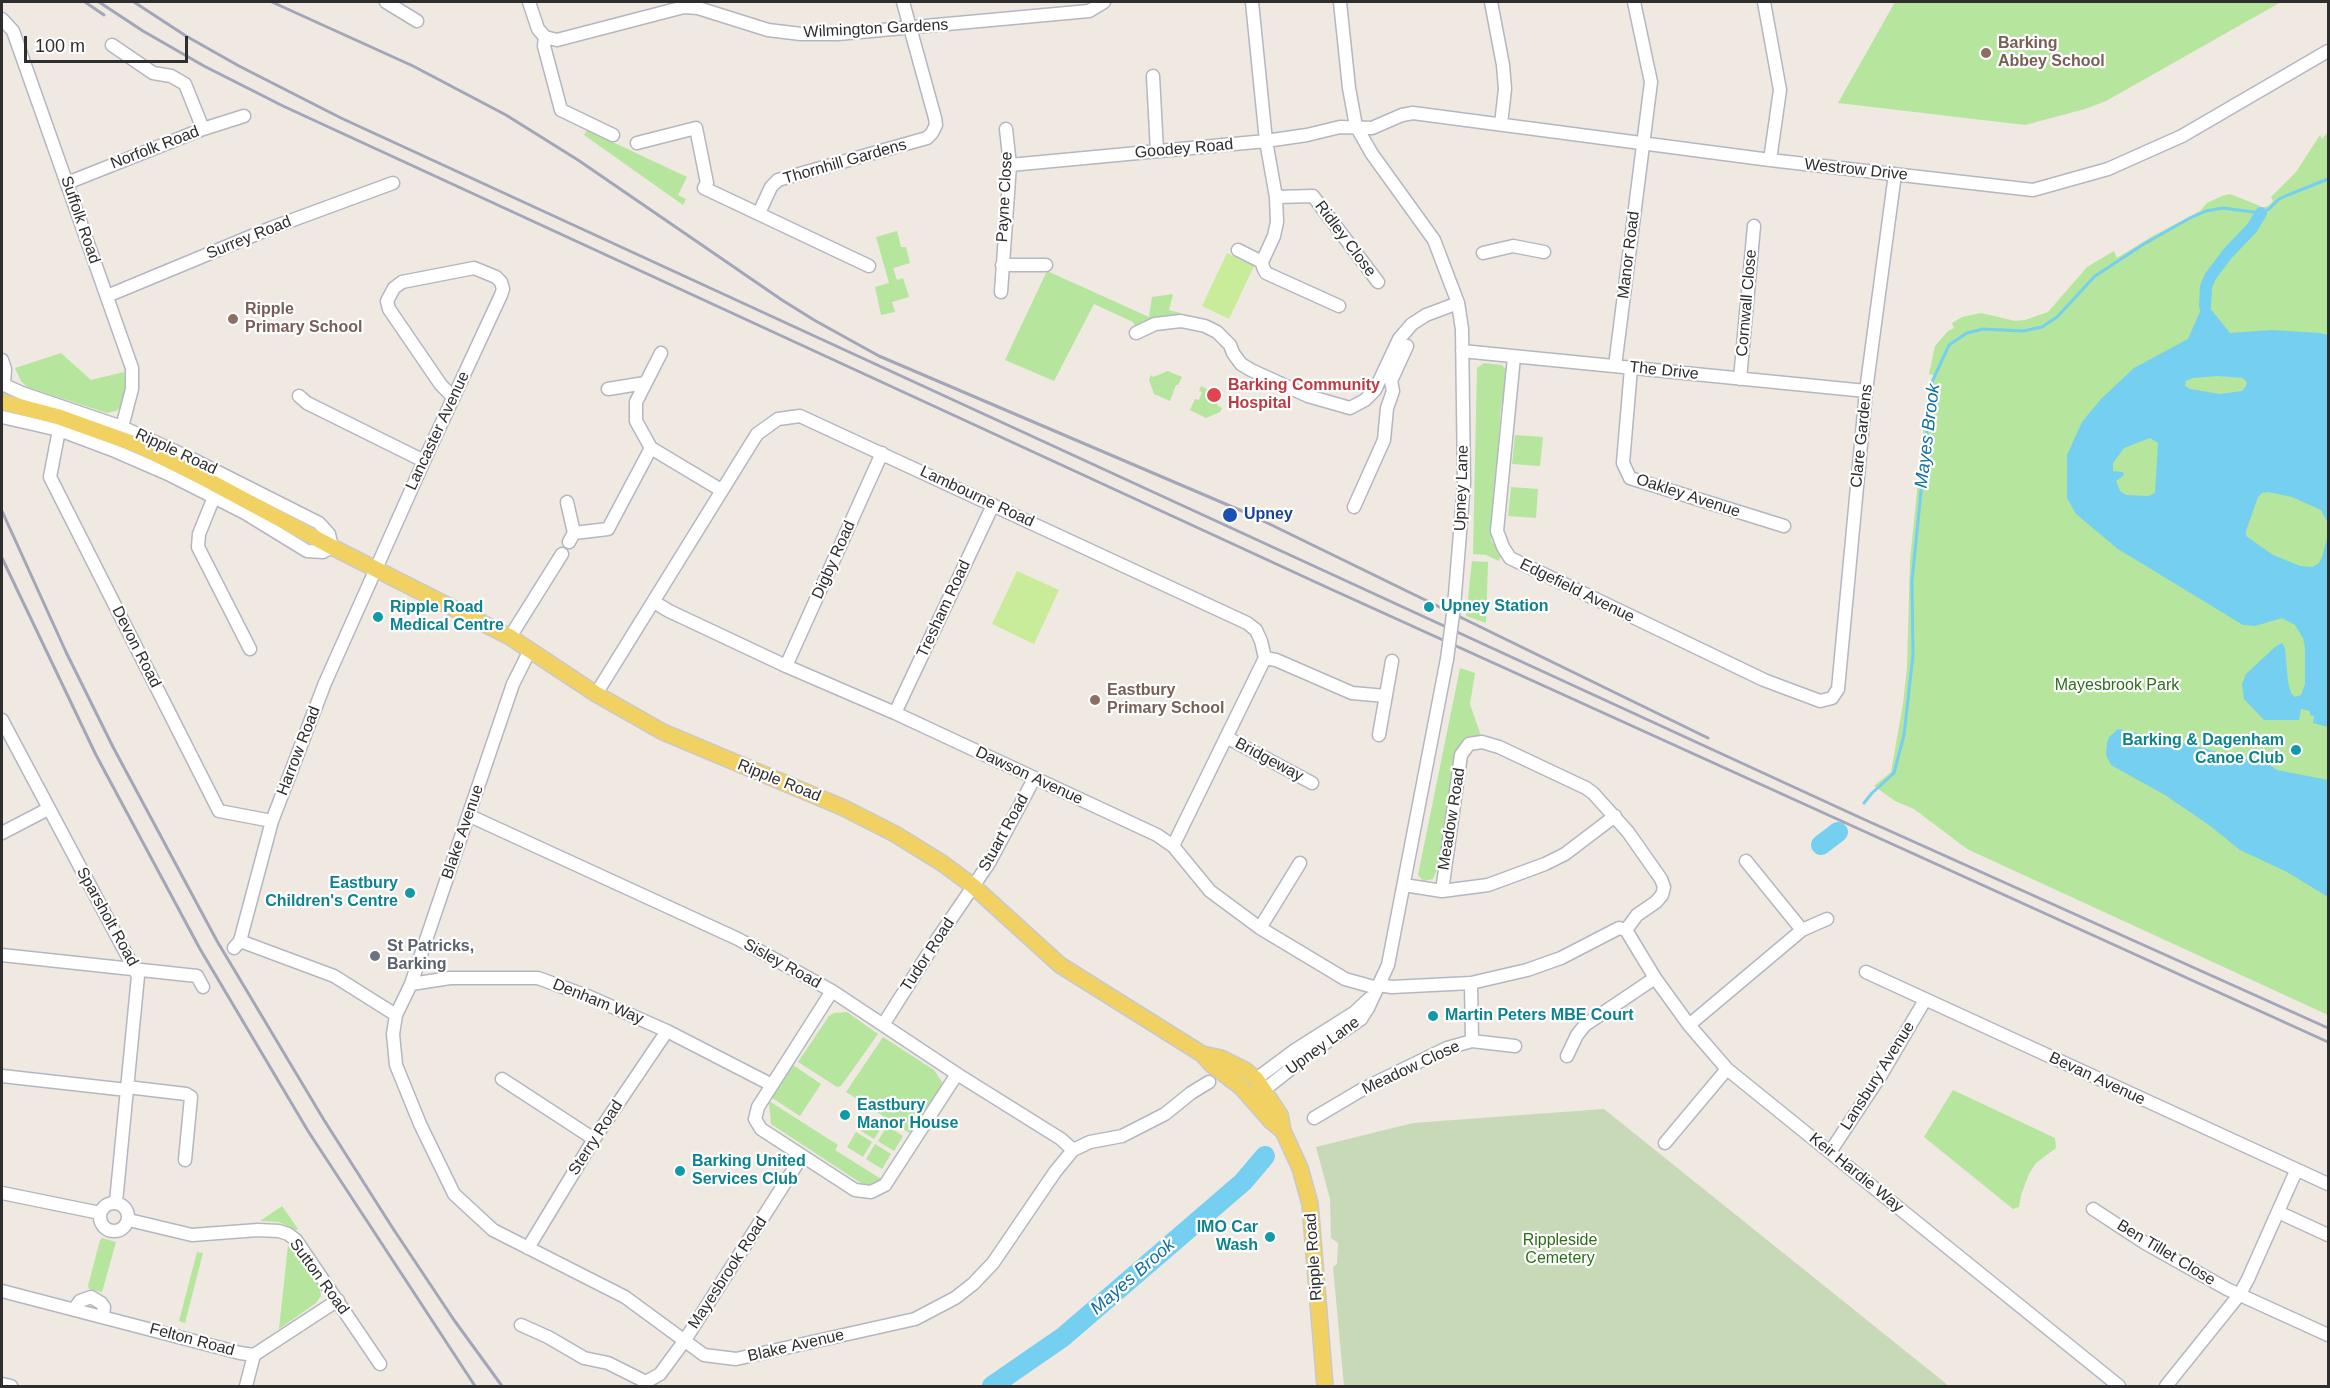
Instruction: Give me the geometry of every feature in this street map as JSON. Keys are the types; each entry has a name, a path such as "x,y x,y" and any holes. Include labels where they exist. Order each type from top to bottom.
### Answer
{"main road":[{"name":"Ripple Road","path":"2,402 59,417 140,446 510,637 596,694 663,732 874,822 942,863 973,886 1060,965 1202,1054 1212,1065 1255,1090 1270,1121 1283,1131 1300,1168 1310,1204 1325,1386"}],"street":[{"path":"386,2 417,21"},
{"path":"529,2 538,29 545,37 544,46 561,110 613,135"},
{"name":"Thornhill Gardens","path":"759,213 771,187 778,180 918,141 927,138 932,133 936,125 935,118 903,2"},
{"name":"Wilmington Gardens","path":"545,37 557,40 684,7 698,8 768,30 801,34 838,34 1089,11 1104,2"},
{"path":"1252,2 1266,141 1276,197 1277,229 1262,262"},
{"name":"Upney Lane","path":"1255,1090 1295,1050 1355,1012 1376,989 1390,960 1447,659 1454,607 1464,483 1462,329 1458,303 1434,240 1372,154 1356,126 1349,88 1340,2"},
{"path":"1491,2 1503,65 1505,89 1501,124"},
{"name":"Manor Road","path":"1615,366 1651,81 1634,2"},
{"path":"1764,2 1780,90 1770,160"},
{"name":"Suffolk Road","path":"2,19 13,31 132,368 132,389 122,427"},
{"path":"112,45 153,73 171,76 185,84 203,129"},
{"name":"Westrow Drive","path":"1356,126 1372,128 1402,115 1413,113 1770,160 2026,190 2108,169 2182,136 2328,51"},
{"path":"1153,76 1157,151"},
{"name":"Norfolk Road","path":"67,183 203,129 244,116"},
{"name":"Goodey Road","path":"1010,165 1266,141 1356,126"},
{"path":"637,143 696,129 706,183 704,188 869,266"},
{"name":"Payne Close","path":"1001,292 1010,165 1006,129"},
{"name":"Clare Gardens","path":"1832,698 1838,689 1866,391 1895,174"},
{"name":"Surrey Road","path":"107,296 271,228 393,183"},
{"name":"Ridley Close","path":"1276,197 1313,196 1378,282"},
{"name":"Cornwall Close","path":"1740,379 1754,226"},
{"path":"1483,253 1513,246 1545,252"},
{"path":"1238,250 1262,262 1266,273 1339,306"},
{"name":"Payne Close","path":"1002,265 1046,265"},
{"name":"Lancaster Avenue","path":"375,567 503,289 501,282 495,277 469,268 402,282 394,288 387,301 388,309 434,375 453,397"},
{"path":"1136,333 1155,324 1181,321 1205,326 1217,332 1230,345 1241,364 1251,370 1335,405 1350,408 1365,400 1375,390 1399,339 1412,324 1426,315 1458,303"},
{"path":"1354,507 1384,440 1387,408 1393,391 1391,381 1407,346"},
{"name":"The Drive","path":"1462,351 1866,391"},
{"path":"661,353 636,402 636,421 651,448 721,490"},
{"name":"Edgefield Avenue","path":"1514,357 1497,531 1510,558 1764,680 1820,701 1832,698"},
{"path":"2,360 5,369 3,384"},
{"name":"Oakley Avenue","path":"1631,368 1623,463 1630,478 1784,526"},
{"path":"608,389 645,383"},
{"name":"Ripple Road","path":"2,417 59,430 115,450 214,496 307,550 323,552 332,547 329,534 319,524 192,459 122,427 22,393 3,384"},
{"path":"1375,390 1387,408"},
{"path":"299,396 307,403 424,461"},
{"name":"Lambourne Road","path":"596,694 757,434 778,419 800,417 1246,623 1256,630 1262,641 1265,658"},
{"name":"Devon Road","path":"59,430 50,477 219,811 272,821"},
{"path":"567,502 571,537 608,529 651,448"},
{"name":"Digby Road","path":"786,666 882,453"},
{"path":"214,496 199,534 198,547 250,649"},
{"name":"Tresham Road","path":"895,713 993,505"},
{"path":"510,637 562,554"},
{"name":"Harrow Road","path":"375,567 325,683 272,821 237,944 334,976 396,1015"},
{"name":"Dawson Avenue","path":"654,602 786,666 895,713 1157,836 1173,846 1210,891 1260,928 1345,979 1376,989"},
{"name":"Blake Avenue","path":"530,650 513,684 411,984 396,1015 393,1035 396,1065 420,1124 454,1194 493,1230 625,1297 704,1355 736,1359 915,1319 955,1298 973,1284 993,1263 1055,1172 1073,1150"},
{"path":"1173,846 1265,658 1276,660 1352,693 1386,696"},
{"path":"1379,735 1392,661"},
{"name":"Sparsholt Road","path":"2,720 135,969 138,980 116,1202"},
{"name":"Bridgeway","path":"1226,737 1312,783"},
{"name":"Meadow Road","path":"1376,989 1471,983 1527,970 1561,958 1619,928 1626,930 1637,915 1656,902 1662,895 1664,887 1661,879 1628,832 1586,788 1499,747 1482,742 1469,744 1461,754 1442,891"},
{"name":"Stuart Road","path":"973,886 989,863 1034,779"},
{"path":"2,833 48,809"},
{"name":"Sisley Road","path":"470,816 738,939 832,991 957,1074 1061,1139 1073,1150"},
{"path":"1404,885 1442,891 1488,885 1545,864 1565,854 1615,816"},
{"path":"1746,861 1802,930"},
{"path":"1260,928 1300,863"},
{"name":"Tudor Road","path":"883,1024 973,886"},
{"path":"1689,1025 1802,930 1827,919"},
{"name":"Keir Hardie Way","path":"1626,930 1655,978 1689,1025 1727,1069 2119,1386"},
{"path":"2,955 197,976 203,987"},
{"name":"Bevan Avenue","path":"1866,972 2328,1185"},
{"name":"Denham Way","path":"411,984 450,978 538,978 590,997 667,1031 772,1085"},
{"path":"1567,1056 1577,1035 1585,1025 1655,978"},
{"path":"1471,983 1472,1041"},
{"path":"832,991 758,1107 756,1119 761,1129 855,1190 871,1192 885,1185 957,1074"},
{"name":"Lansbury Avenue","path":"1830,1152 1881,1075 1925,1000"},
{"name":"Sterry Road","path":"528,1248 594,1139 667,1031"},
{"name":"Meadow Close","path":"1314,1118 1363,1089 1447,1048 1472,1041 1515,1046"},
{"path":"1665,1143 1727,1069"},
{"path":"2,1077 191,1096 185,1160"},
{"path":"502,1079 594,1139"},
{"path":"1073,1150 1090,1142 1122,1136 1165,1114 1209,1082"},
{"name":"Mayesbrook Road","path":"521,1325 548,1337 584,1358 608,1363 646,1382 660,1374 802,1156"},
{"path":"2166,1386 2240,1294 2296,1171"},
{"path":"2,1192 100,1213"},
{"path":"116,1202 125,1207 129,1220 122,1229 109,1230 102,1224 100,1213 105,1206 116,1202"},
{"name":"Ben Tillet Close","path":"2093,1209 2163,1253 2240,1294"},
{"path":"2277,1212 2328,1235"},
{"name":"Sutton Road","path":"129,1220 192,1235 258,1230 288,1234 296,1240 380,1364"},
{"name":"Felton Road","path":"2,1291 74,1309 80,1301 91,1297 104,1307 103,1317 254,1355 338,1300"},
{"path":"2240,1294 2328,1335"},
{"path":"246,1386 254,1355"},
{"path":"2,1384 11,1386"}],"green space":[{"name":"Barking Abbey School","path":"1895,2 2281,2 2106,101 2025,125 1838,103"},
{"path":"587,130 687,177 678,195 686,199 683,205 584,135"},
{"name":"Mayesbrook Park","path":"2328,132 2328,1015 1967,849 1914,809 1895,801 1874,786 1891,772 1903,704 1907,667 1910,560 1924,424 1930,424 1933,375 1929,374 1935,346 1948,331 1954,328 1952,323 1962,317 1981,313 2015,321 2048,312 2087,267 2114,251 2117,258 2222,196 2230,194 2261,208 2268,206 2273,201 2271,197 2296,172 2320,135 2322,139"},
{"path":"897,231 901,247 906,247 910,263 893,268 897,280 903,278 909,297 892,302 895,312 881,315 875,287 889,283 876,237"},
{"path":"1227,253 1254,266 1229,319 1202,306"},
{"path":"1047,271 1149,317 1152,297 1173,294 1169,310 1180,313 1177,316 1135,327 1133,322 1094,304 1054,381 1005,360"},
{"path":"61,353 91,380 124,372 126,390 121,407 107,413 27,387 21,381 15,368"},
{"path":"1484,363 1502,365 1508,372 1506,393 1501,406 1491,540 1501,555 1499,561 1486,555 1473,554 1477,368"},
{"path":"1168,371 1182,377 1170,401 1154,394 1149,380 1151,375 1153,377"},
{"path":"1201,386 1213,392 1218,406 1222,408 1220,412 1206,418 1190,410 1195,399 1199,400 1202,392 1199,391"},
{"path":"1515,435 1543,437 1540,466 1512,464"},
{"path":"1511,487 1538,489 1536,518 1508,516"},
{"path":"1472,561 1488,562 1486,623 1466,616"},
{"path":"1017,571 1059,590 1034,644 992,624"},
{"path":"1460,668 1475,673 1470,704 1481,736 1459,747 1437,870 1433,879 1423,881 1418,875"},
{"path":"847,1012 878,1034 841,1086 837,1087 798,1062 829,1016 834,1013"},
{"path":"883,1037 934,1070 942,1082 941,1088 911,1134 846,1092"},
{"path":"793,1065 821,1084 800,1116 772,1098"},
{"path":"1953,1090 2055,1138 2056,1148 2036,1163 2029,1174 2019,1207 2013,1209 1924,1137"},
{"path":"769,1101 838,1145 835,1150 881,1179 878,1186 870,1189 771,1124"},
{"name":"Rippleside Cemetery","path":"1604,1109 1949,1386 1344,1386 1333,1267 1337,1264 1338,1243 1331,1238 1330,1199 1316,1147 1413,1123"},
{"path":"868,1114 884,1124 874,1139 858,1129"},
{"path":"887,1126 903,1136 894,1151 878,1141"},
{"path":"856,1132 872,1142 863,1157 847,1147"},
{"path":"875,1144 891,1154 882,1169 866,1159"},
{"path":"282,1206 298,1229 279,1222 260,1221"},
{"path":"102,1238 116,1242 102,1292 89,1289 88,1286"},
{"path":"288,1245 297,1253 320,1289 321,1296 316,1303 279,1329"},
{"path":"197,1252 203,1253 185,1323 179,1321"}],"water":[{"path":"2202,307 2209,307 2230,333 2272,330 2328,335 2328,523 2321,510 2292,497 2268,492 2258,497 2246,536 2273,555 2300,566 2313,567 2322,557 2328,535 2328,727 2313,723 2314,716 2310,715 2310,711 2301,709 2299,720 2264,720 2244,699 2242,684 2246,674 2282,643 2285,648 2291,693 2295,697 2301,695 2305,684 2305,648 2303,638 2295,625 2282,618 2255,626 2243,625 2118,549 2076,514 2067,498 2067,455 2082,422 2101,399 2134,368 2188,339","holes":["2218,376 2243,378 2247,382 2246,386 2242,391 2220,394 2190,389 2185,386 2186,381 2193,378","2150,438 2158,443 2155,493 2148,496 2126,495 2120,491 2116,481 2124,475 2123,472 2113,471 2113,463 2124,448"]},
{"path":"2118,729 2244,759 2268,759 2268,764 2277,770 2328,780 2328,897 2287,872 2240,850 2209,825 2165,795 2111,765 2106,755 2107,743 2109,737"}],"waterway":[{"name":"Mayes Brook","path":"1864,803 1894,773 1904,735 1913,655 1912,581 1932,382 1949,345 1967,333 1983,329 2023,331 2042,327 2057,317 2095,276 2190,218 2206,211 2223,208 2261,213 2279,199 2328,179"},
{"path":"2205,306 2206,287 2210,277 2228,253 2252,228 2261,213"},
{"name":"Mayes Brook","path":"1821,845 1838,832"},
{"name":"Mayes Brook","path":"992,1386 1063,1337 1243,1182 1265,1156"}],"railway":[{"path":"85,2 104,15"},
{"path":"99,2 143,31 204,66 283,106 1324,586 2328,1042"},
{"path":"134,2 186,36 239,66 341,118 1861,818 2328,1028"},
{"path":"272,2 413,66 506,115 578,160 782,300 879,356 1249,514 1708,738"},
{"path":"2,511 66,652 113,747 217,941 324,1120 392,1227 454,1320 502,1386"},
{"path":"2,558 96,755 200,949 308,1131 475,1386"}],"place":[{"name":"Barking Abbey School","path":"1986,53"},
{"name":"Ripple Primary School","path":"233,319"},
{"name":"Barking Community Hospital","path":"1214,395"},
{"name":"Upney","path":"1230,515"},
{"name":"Upney Station","path":"1429,607"},
{"name":"Ripple Road Medical Centre","path":"378,617"},
{"name":"Eastbury Primary School","path":"1095,700"},
{"name":"Barking & Dagenham Canoe Club","path":"2296,750"},
{"name":"Eastbury Children's Centre","path":"410,893"},
{"name":"St Patricks, Barking","path":"375,956"},
{"name":"Martin Peters MBE Court","path":"1433,1016"},
{"name":"Eastbury Manor House","path":"845,1115"},
{"name":"Barking United Services Club","path":"680,1171"},
{"name":"IMO Car Wash","path":"1270,1237"}]}
